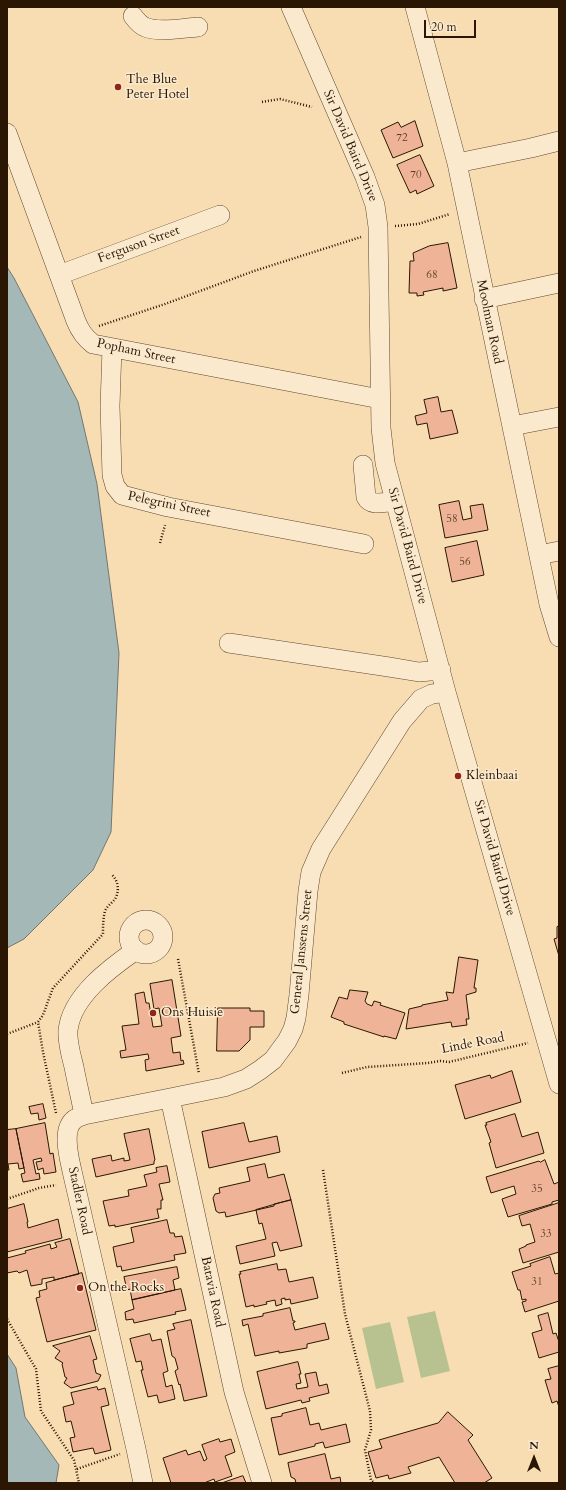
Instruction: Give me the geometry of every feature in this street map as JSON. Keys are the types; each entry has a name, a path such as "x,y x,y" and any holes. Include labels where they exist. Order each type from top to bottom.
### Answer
{"street":[{"name":"Sir David Baird Drive","path":"291,7 365,177 377,212 380,399 382,443 385,463 446,692 559,1084"},
{"name":"Moolman Road","path":"415,7 457,163 484,299 549,604 559,637"},
{"path":"133,16 143,26 156,30 198,27"},
{"name":"Popham Street","path":"7,133 80,332 93,344 380,399"},
{"path":"457,163 559,141"},
{"name":"Ferguson Street","path":"59,275 220,215"},
{"path":"484,299 559,283"},
{"name":"Pelegrini Street","path":"112,348 110,406 112,475 115,486 122,495 168,507 364,544"},
{"path":"512,426 559,417"},
{"path":"363,465 366,497 368,500 374,503 394,501"},
{"path":"539,555 559,551"},
{"path":"229,643 389,667 411,672 441,670"},
{"name":"General Janssens Street","path":"84,1115 224,1086 246,1079 273,1060 287,1041 293,1029 297,1010 310,878 321,849 402,721 421,699 432,694 446,692"},
{"path":"84,1115 69,1045 68,1030 71,1017 77,1005 96,981 115,964 136,950"},
{"name":"Batavia Road","path":"170,1098 234,1392 262,1483"},
{"name":"Stadler Road","path":"84,1115 75,1119 70,1126 67,1135 67,1143 72,1171 143,1483"}],"path":[{"path":"262,102 280,99 312,107"},
{"path":"400,225 418,224 466,208"},
{"path":"80,332 165,304 300,256 354,238 365,236"},
{"path":"160,544 163,536"},
{"path":"7,1034 38,1022 43,1014 53,988 103,934 103,920 106,909 115,898 117,887 115,878 112,875"},
{"path":"178,959 200,1080"},
{"path":"188,1014 194,1013"},
{"path":"38,1022 43,1052"},
{"name":"Linde Road","path":"342,1073 367,1067 440,1061 449,1062 522,1044"},
{"path":"323,1170 345,1314 370,1411 372,1430 365,1450 371,1480 374,1483"},
{"path":"7,1199 39,1188 58,1184"},
{"path":"7,1319 36,1369 40,1411 74,1460 79,1483"},
{"path":"77,1469 125,1452"}],"green space":[{"path":"435,1311 450,1371 421,1378 407,1317"},
{"path":"390,1322 404,1382 376,1389 362,1328"}],"shaded area":[{"path":"7,267 78,402 97,484 119,653 111,832 93,870 24,939 7,948"},
{"path":"7,1354 16,1368 25,1417 59,1465 56,1483 7,1483"}],"building":[{"path":"415,121 423,146 393,158 381,130 398,122 401,127"},
{"path":"420,155 434,186 417,194 416,190 410,193 397,165"},
{"path":"448,243 457,288 443,291 443,288 423,292 424,295 417,296 417,293 409,293 410,261 414,261 413,253 429,246"},
{"path":"438,397 441,412 452,410 458,433 430,439 427,423 417,425 415,416 427,413 424,400"},
{"path":"459,501 463,520 472,518 470,506 483,504 488,530 445,538 439,505"},
{"path":"477,541 484,575 452,582 445,548"},
{"path":"559,926 559,956 554,939 557,938 557,927"},
{"path":"459,957 478,960 474,988 476,988 476,992 466,995 469,1019 466,1019 467,1025 452,1027 451,1022 406,1029 409,1009 448,1000 446,992 453,993"},
{"path":"172,980 181,1036 171,1038 173,1053 180,1052 181,1061 183,1060 184,1064 146,1071 145,1060 149,1059 148,1054 121,1058 120,1051 126,1050 122,1026 139,1024 135,994 144,992 146,1003 149,1003 153,1027 162,1026 159,1008 154,1009 150,984"},
{"path":"350,990 368,992 365,1001 367,1004 372,1006 374,1001 381,1003 380,1005 405,1013 396,1039 384,1037 344,1024 344,1022 331,1017 339,997 347,999"},
{"path":"218,1008 250,1008 250,1011 264,1011 264,1027 250,1027 250,1040 239,1051 217,1051"},
{"path":"512,1071 521,1102 465,1119 455,1085 490,1075 491,1078"},
{"path":"43,1104 46,1118 39,1120 38,1113 31,1114 29,1107"},
{"path":"515,1114 522,1137 538,1132 544,1153 496,1168 489,1143 491,1142 485,1125 487,1125 486,1123"},
{"path":"45,1123 50,1154 53,1153 56,1172 44,1174 43,1168 38,1170 36,1162 42,1161 41,1158 33,1160 36,1174 39,1173 40,1179 23,1182 21,1174 25,1173 16,1129"},
{"path":"244,1123 249,1142 277,1136 280,1152 209,1168 202,1132"},
{"path":"16,1129 24,1168 19,1169 18,1163 8,1164 9,1170 7,1170 7,1130"},
{"path":"149,1129 155,1160 154,1164 96,1177 92,1159 111,1155 112,1161 124,1158 124,1161 130,1160 124,1134"},
{"path":"545,1160 554,1184 559,1182 559,1200 552,1202 552,1204 508,1217 502,1199 516,1194 514,1186 491,1193 486,1177"},
{"path":"265,1164 268,1178 284,1174 291,1200 274,1204 274,1206 226,1217 225,1212 219,1213 216,1211 213,1198 215,1194 220,1193 219,1188 250,1181 247,1168"},
{"path":"167,1166 170,1182 159,1184 163,1200 161,1200 161,1209 157,1209 159,1218 115,1227 115,1225 109,1226 103,1201 129,1196 128,1190 147,1186 144,1175 157,1172 156,1168"},
{"path":"291,1200 302,1246 280,1251 277,1242 272,1243 275,1256 240,1264 236,1246 266,1239 262,1223 259,1224 256,1210"},
{"path":"559,1203 559,1252 523,1263 519,1249 535,1242 530,1224 522,1226 519,1216"},
{"path":"24,1204 28,1228 58,1219 62,1238 7,1252 7,1209"},
{"path":"167,1220 170,1233 174,1233 175,1237 182,1236 186,1253 174,1255 175,1260 122,1271 121,1266 117,1267 113,1247 134,1242 131,1228"},
{"path":"70,1239 79,1274 54,1280 54,1277 42,1279 42,1284 31,1286 27,1270 19,1273 17,1271 7,1273 7,1258 50,1244 51,1249 57,1247 55,1243"},
{"path":"550,1257 555,1274 559,1273 559,1301 525,1312 522,1302 526,1301 526,1299 522,1300 520,1290 518,1290 512,1272 531,1266 530,1264"},
{"path":"277,1264 278,1270 286,1269 289,1282 313,1277 318,1298 291,1304 290,1299 285,1300 285,1298 281,1299 282,1304 276,1306 275,1300 266,1302 267,1304 246,1307 239,1274 241,1274 240,1272"},
{"path":"177,1267 179,1278 173,1280 175,1290 132,1300 130,1289 127,1290 124,1277"},
{"path":"82,1273 96,1330 47,1342 36,1298 40,1297 39,1291 47,1289 46,1283"},
{"path":"181,1289 186,1310 175,1312 176,1314 134,1323 133,1319 126,1320 125,1312 134,1309 132,1300"},
{"path":"290,1308 293,1321 295,1321 293,1323 295,1330 325,1323 329,1339 307,1344 307,1348 279,1353 279,1351 255,1356 248,1324 243,1326 242,1320 263,1316 263,1314"},
{"path":"548,1313 553,1334 556,1333 559,1342 559,1352 539,1358 532,1333 542,1330 538,1316"},
{"path":"191,1320 207,1396 184,1401 175,1371 178,1369 175,1358 172,1356 167,1331 175,1329 173,1324"},
{"path":"150,1334 152,1341 161,1339 168,1371 163,1373 166,1387 172,1385 175,1399 159,1403 157,1395 148,1397 141,1370 143,1370 141,1361 136,1362 130,1339"},
{"path":"90,1336 97,1359 93,1360 96,1373 101,1375 98,1381 71,1388 64,1383 67,1378 65,1377 63,1363 55,1358 60,1351 53,1346"},
{"path":"298,1362 301,1374 299,1374 301,1383 296,1384 297,1389 308,1387 305,1374 316,1372 319,1386 327,1384 329,1393 309,1398 310,1401 302,1403 301,1400 266,1409 257,1372"},
{"path":"559,1366 559,1407 557,1401 552,1403 545,1380 551,1379 548,1369"},
{"path":"97,1387 98,1390 105,1388 109,1405 101,1407 111,1450 95,1454 93,1448 73,1452 70,1438 75,1437 71,1421 66,1422 63,1407 74,1404 71,1393"},
{"path":"306,1408 310,1425 319,1423 321,1430 346,1424 350,1442 325,1448 323,1442 315,1444 315,1446 279,1455 271,1418"},
{"path":"448,1412 473,1435 468,1440 492,1478 484,1483 455,1483 439,1457 408,1467 411,1473 389,1479 388,1475 376,1478 368,1452 382,1448 379,1440 438,1423"},
{"path":"219,1439 220,1442 231,1439 235,1452 225,1456 232,1476 215,1482 214,1479 204,1483 171,1483 163,1458 186,1450 188,1455 200,1451 204,1461 207,1459 202,1445"},
{"path":"325,1454 331,1479 340,1477 341,1483 296,1483 295,1479 291,1477 288,1463"},
{"path":"243,1476 246,1483 222,1483"}],"place":[{"name":"The Blue Peter Hotel","path":"118,87"},
{"name":"Kleinbaai","path":"458,776"},
{"name":"Ons Huisie","path":"153,1013"},
{"name":"On the Rocks","path":"80,1288"}]}
